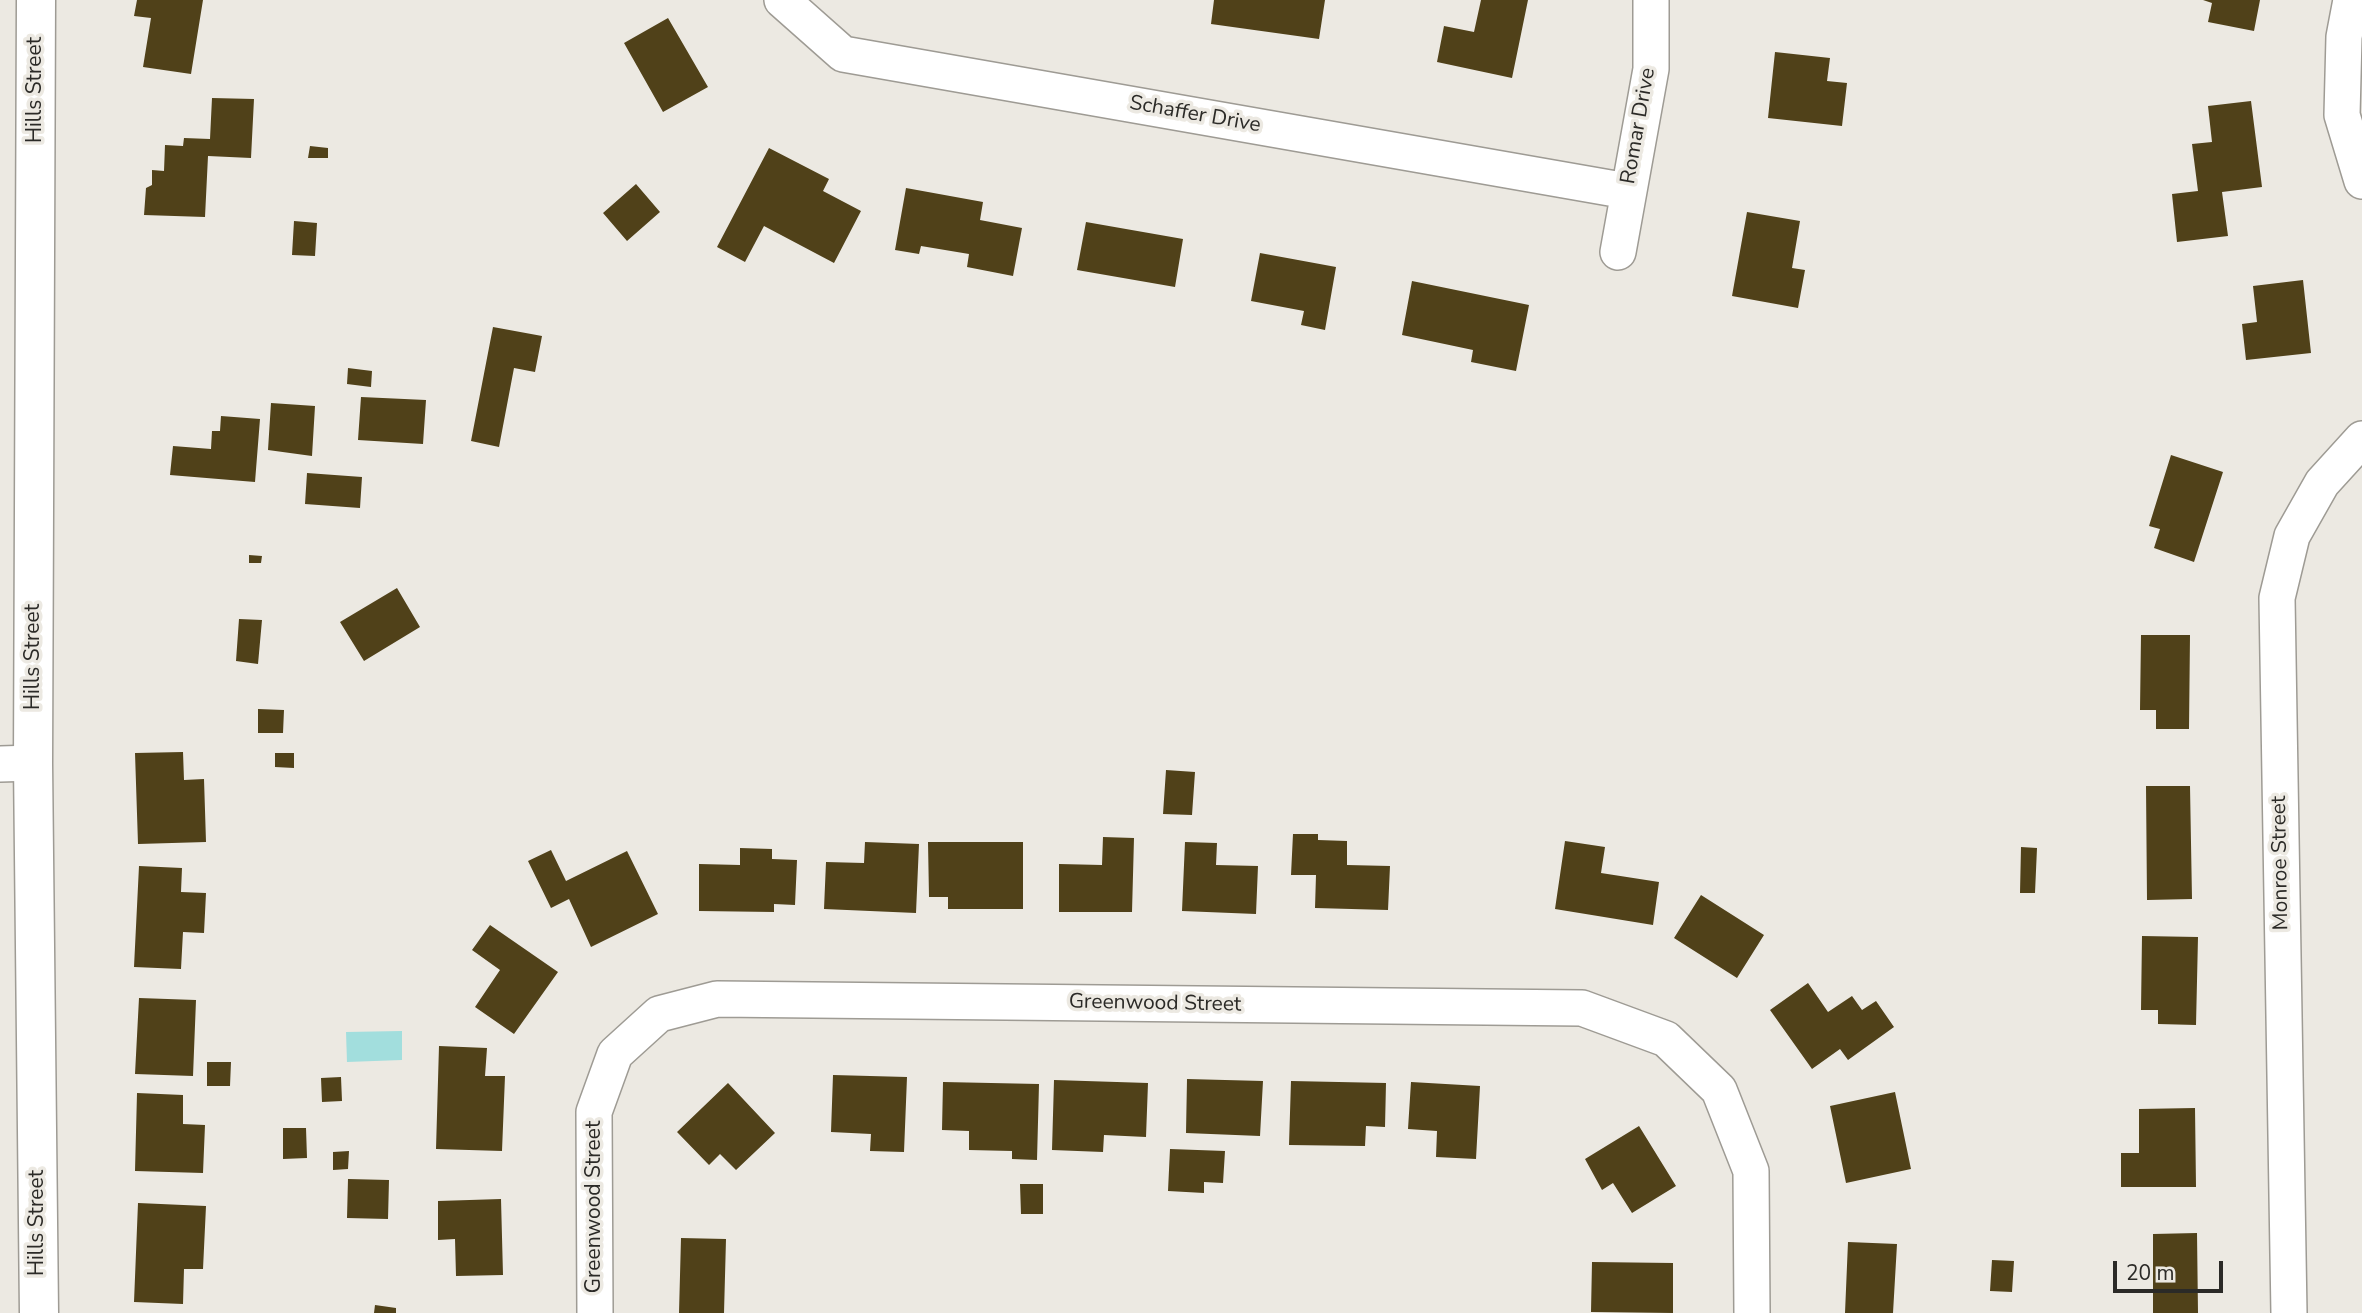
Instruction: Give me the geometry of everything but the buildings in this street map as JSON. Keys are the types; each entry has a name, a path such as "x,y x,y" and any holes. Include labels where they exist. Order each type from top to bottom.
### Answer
{"street":[{"name":"Hills Street","path":"36,0 17,764 39,1313"},
{"name":"Schaffer Drive","path":"782,0 843,54 1627,191"},
{"name":"Romar Drive","path":"1618,252 1651,69 1651,0"},
{"path":"2351,0 2344,37 2342,115 2362,181"},
{"name":"Monroe Street","path":"2289,1313 2277,598 2292,536 2322,483 2362,439"},
{"name":"Greenwood Street","path":"596,1313 594,1112 615,1054 659,1014 716,999 1581,1007 1666,1039 1720,1090 1751,1171 1752,1313"}],"water":[{"path":"402,1031 402,1060 347,1062 346,1032"}]}
